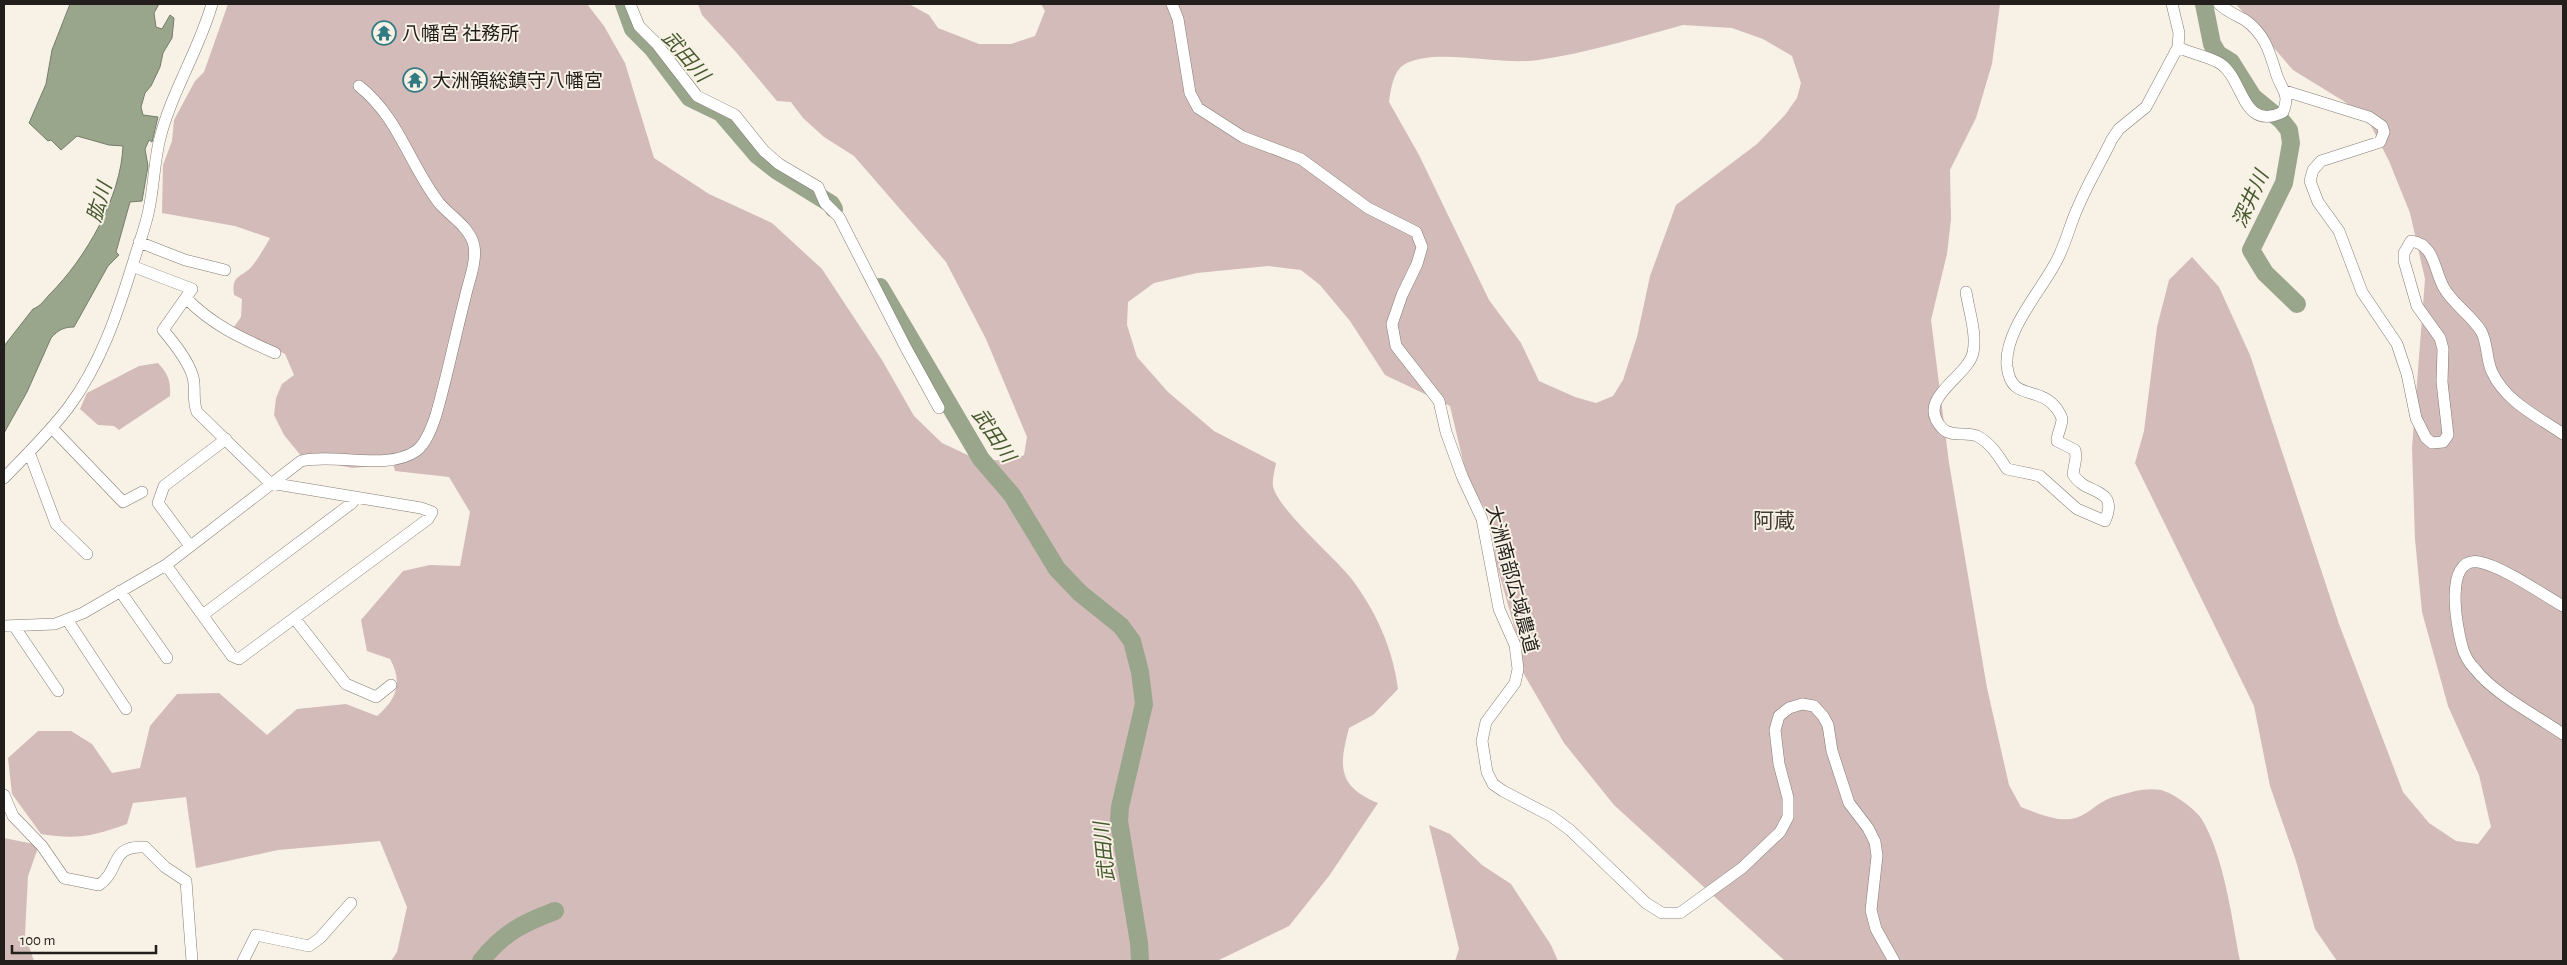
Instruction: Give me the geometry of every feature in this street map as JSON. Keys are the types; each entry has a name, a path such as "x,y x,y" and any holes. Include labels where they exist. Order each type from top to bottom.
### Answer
{"street":[{"path":"4,478 52,428 69,406 95,365 119,310 140,242 149,210 159,140 169,108 195,50 212,4"},
{"path":"630,4 639,26 656,43 697,96 735,115 764,151 779,164 818,186 825,203 839,217 901,340 940,408"},
{"name":"大洲南部広域農道","path":"1172,4 1180,28 1190,94 1198,108 1244,137 1300,159 1368,208 1416,232 1422,247 1417,264 1392,324 1396,346 1439,401 1446,432 1462,476 1482,519 1499,609 1515,645 1518,668 1515,683 1486,722 1482,741 1487,772 1493,784 1550,816 1570,830 1646,903 1662,913 1680,913 1742,868 1780,832 1788,817 1788,798 1779,764 1775,730 1779,716 1789,708 1802,704 1814,706 1828,725 1832,750 1849,803 1868,828 1875,842 1877,856 1871,910 1876,929 1894,961"},
{"path":"1966,292 1974,343 1973,349 1968,362 1939,395 1934,414 1944,430 1951,433 1962,432 1976,436 1991,446 2007,469 2040,476 2078,509 2105,521 2109,512 2109,503 2104,494 2076,481 2073,474 2076,457 2075,450 2057,441 2062,421 2060,414 2050,400 2042,394 2024,393 2016,387 2007,366 2008,354 2020,320 2057,260 2078,206 2112,139 2119,129 2146,108 2178,47 2179,33 2172,4"},
{"path":"2178,47 2220,64 2232,76 2250,109 2260,115 2271,118 2282,112 2287,102 2285,90 2278,78 2270,49 2261,35 2246,21 2219,4"},
{"path":"9,626 68,621 166,565 301,461 317,458 382,460 409,455 424,442 435,417 473,261 474,246 466,229 440,204 419,173 389,116 376,100 358,86"},
{"path":"2285,90 2369,117 2382,126 2384,132 2380,142 2321,161 2312,170 2310,181 2318,202 2339,231 2362,292 2397,344 2407,374 2416,418 2426,438 2432,443 2443,442 2448,436 2442,382 2443,349 2440,338 2417,306 2404,262 2404,253 2411,241 2420,242 2425,247 2432,256 2444,289 2482,332 2492,371 2505,391 2526,410 2563,434"},
{"path":"140,242 185,260 225,270"},
{"path":"132,266 192,289 162,330 177,348 193,376 193,404 197,412 270,483 292,489 356,497 421,508 432,512 428,519 239,660 232,656 204,614 166,565"},
{"path":"186,298 204,316 238,336 275,353"},
{"path":"52,428 123,502 142,492"},
{"path":"190,546 158,503 161,494 164,486 226,439"},
{"path":"29,452 56,524 87,554"},
{"path":"204,614 344,509 356,497"},
{"path":"2563,606 2495,568 2478,562 2467,564 2458,574 2455,589 2457,618 2462,647 2470,663 2476,672 2513,702 2563,734"},
{"path":"120,591 167,658"},
{"path":"295,619 346,684 376,697 391,685"},
{"path":"68,621 126,710"},
{"path":"9,626 58,691"},
{"path":"4,795 13,816 42,846 64,878 99,885 109,875 116,857 124,850 145,847 165,867 186,881 192,961"},
{"path":"243,961 256,935 309,946 320,938 351,904"}],"shaded area":[{"path":"70,4 159,4 154,13 156,27 162,29 170,15 174,18 172,38 163,53 160,67 151,86 145,93 141,107 143,115 158,117 152,142 149,140 145,149 148,166 142,201 130,202 116,252 119,255 108,266 74,327 61,330 51,338 27,392 4,433 4,346 33,309 40,305 63,279 88,245 109,206 121,166 123,146 109,145 77,136 61,150 51,140 48,141 29,123 46,84 52,50"},
{"path":"228,4 587,4 604,26 625,63 654,158 709,194 772,223 822,269 882,360 914,416 942,443 976,459 1011,461 1024,455 1027,437 986,339 946,262 854,156 824,137 803,118 791,102 777,101 702,15 698,4 909,4 929,15 938,28 979,44 1011,44 1035,36 1045,11 1041,4 2000,4 1992,64 1976,118 1950,170 1951,219 1947,254 1931,320 1949,463 1987,688 2009,785 2021,807 2048,817 2062,819 2076,818 2108,799 2142,790 2161,790 2188,806 2201,818 2216,850 2226,888 2240,961 1785,961 1614,805 1564,743 1521,669 1518,640 1495,559 1492,520 1475,493 1464,465 1450,406 1385,375 1350,321 1320,285 1301,270 1268,266 1197,273 1154,283 1128,302 1127,325 1137,357 1168,392 1214,431 1276,463 1273,486 1284,507 1350,577 1375,616 1392,659 1398,689 1373,715 1349,728 1346,741 1343,764 1348,782 1365,796 1378,803 1329,876 1289,926 1217,961 391,961 397,952 407,907 380,841 278,850 196,868 186,797 133,803 127,824 94,834 65,837 41,834 12,794 8,758 38,731 71,731 92,744 112,773 140,768 150,726 177,694 219,693 267,735 297,709 346,704 377,716 393,697 397,683 396,675 390,659 367,651 361,620 403,571 430,565 460,566 470,512 449,477 395,471 393,464 352,468 302,457 284,435 274,415 276,398 282,384 294,375 285,354 246,336 234,327 241,317 242,299 234,295 234,283 236,279 253,265 270,238 235,226 162,213 163,165 172,141 174,120 195,81 204,72","holes":["1683,25 1732,28 1763,39 1792,56 1801,83 1797,98 1785,115 1757,144 1676,205 1650,276 1637,337 1623,380 1613,396 1596,403 1575,397 1539,381 1521,343 1489,300 1419,155 1389,102 1395,76 1405,64 1419,59 1451,57 1505,61 1538,60 1593,49"]},
{"path":"2236,4 2563,4 2563,961 2337,961 2315,929 2296,861 2270,786 2254,706 2135,463 2144,431 2157,327 2169,280 2192,257 2219,287 2250,355 2339,624 2403,792 2429,823 2456,841 2478,844 2491,827 2479,775 2448,706 2422,612 2415,539 2412,448 2425,279 2410,213 2389,161 2368,120 2345,102 2293,70"},
{"path":"158,363 168,378 170,396 119,430 114,426 98,425 80,409 87,393 139,366"},
{"path":"1429,825 1450,834 1482,865 1511,884 1551,945 1558,961 1455,961 1459,949"},
{"path":"4,838 39,845 28,876 25,935 34,961 4,961"}],"waterway":[{"name":"武田川","path":"624,4 633,29 653,49 690,98 721,113 757,155 776,170 831,204 834,209"},
{"name":"深井川","path":"2204,4 2212,44 2218,54 2231,62 2253,97 2281,120 2289,130 2291,143 2284,183 2251,250 2265,273 2297,304"},
{"name":"武田川","path":"880,287 981,459 1012,495 1057,569 1080,593 1121,626 1132,641 1140,672 1144,704 1120,807 1119,821 1139,943 1140,961"},
{"path":"481,961 497,943 514,930 555,911"}],"place":[{"name":"八幡宮 社務所","path":"384,33"},
{"name":"大洲領総鎮守八幡宮","path":"415,80"}],"district":[{"name":"阿蔵","path":"1774,521"}],"water label":[{"name":"肱川","path":"99,202"}]}
